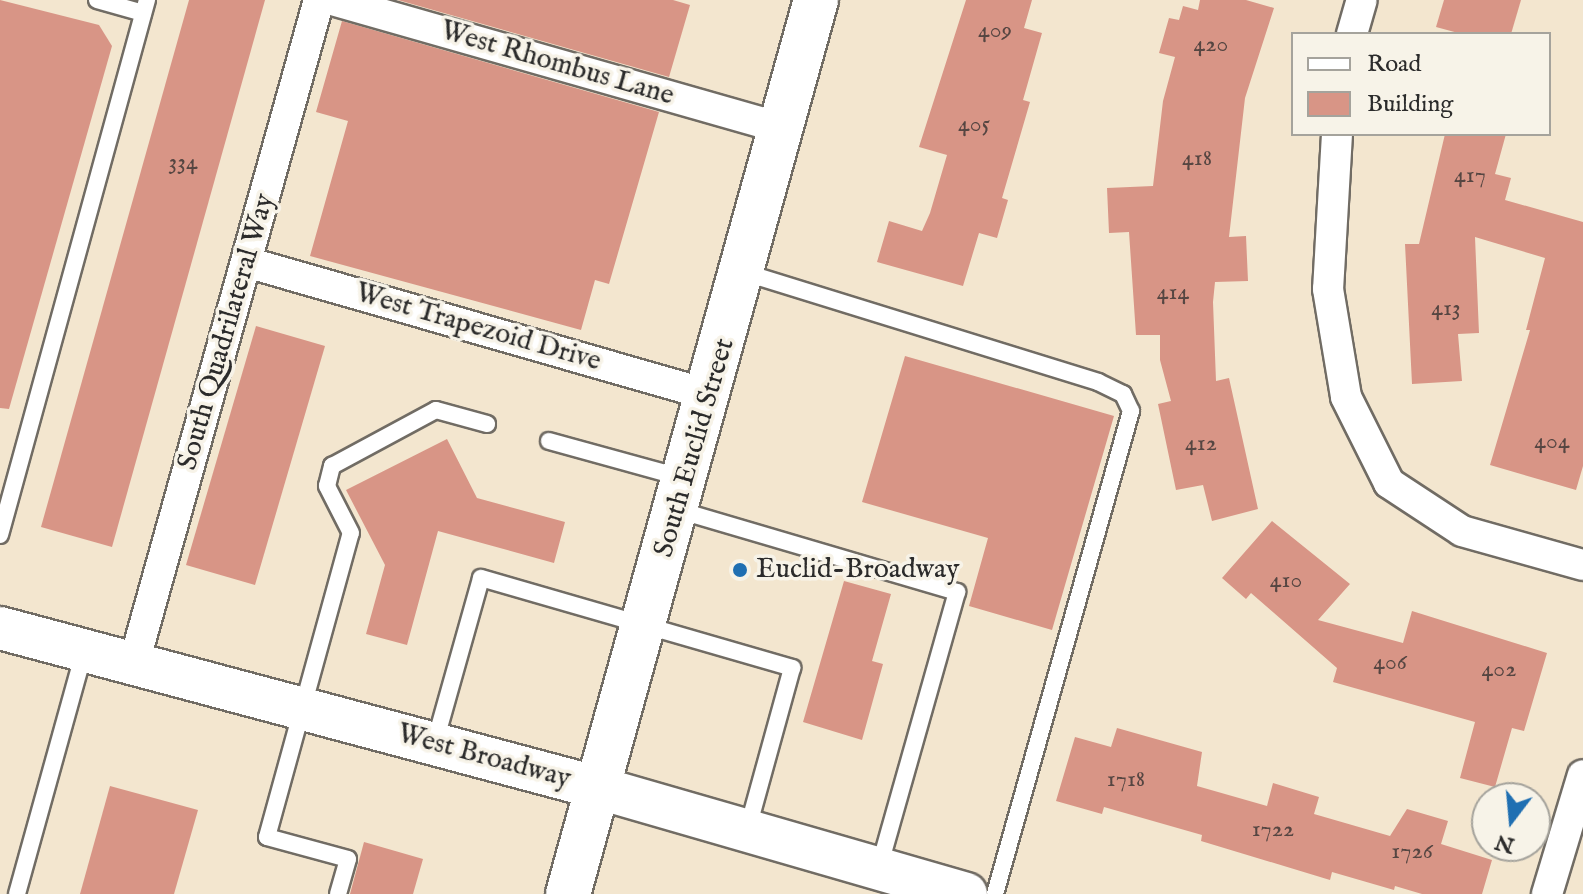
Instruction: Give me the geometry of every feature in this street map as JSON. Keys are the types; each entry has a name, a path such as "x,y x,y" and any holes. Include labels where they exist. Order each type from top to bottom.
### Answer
{"main road":[{"name":"South Euclid Street","path":"568,894 710,395 816,0"},
{"name":"West Broadway","path":"0,628 599,788 966,894"}],"street":[{"name":"South Quadrilateral Way","path":"134,663 319,0"},
{"name":"West Rhombus Lane","path":"332,0 782,128"},
{"path":"1353,32 1362,0"},
{"path":"1337,136 1328,289 1346,397 1389,483 1462,531 1583,565"},
{"name":"West Trapezoid Drive","path":"246,262 710,395"},
{"path":"1547,894 1583,775"}],"lane":[{"path":"0,535 145,6 97,0"},
{"path":"743,272 1098,382 1123,394 1131,411 995,894"},
{"path":"338,894 348,859 267,837 351,533 327,486 332,466 436,410 487,424"},
{"path":"549,441 682,494 957,592 879,869"},
{"path":"434,744 481,578 792,668 747,831"},
{"path":"17,894 84,650"}],"building":[{"path":"0,0 99,25 112,46 9,409 0,408"},
{"path":"189,0 265,0 112,547 41,527"},
{"path":"398,0 673,0 690,5 669,77"},
{"path":"966,0 1032,0 1024,28 1042,33 1023,100 1030,102 1002,198 1008,200 997,238 979,233 963,286 877,262 889,221 922,231 930,213 947,155 919,147"},
{"path":"1200,0 1246,0 1274,8 1245,98 1229,237 1246,236 1248,281 1215,282 1213,302 1216,381 1229,378 1258,509 1212,521 1203,485 1176,490 1158,404 1171,401 1160,360 1160,335 1136,335 1129,232 1109,233 1107,188 1153,186 1163,101 1175,57 1159,53 1169,18 1179,20 1183,6 1198,10"},
{"path":"1444,0 1521,0 1512,32 1455,32 1436,27"},
{"path":"342,21 659,112 609,284 595,280 581,330 310,256 348,121 316,112"},
{"path":"1445,136 1505,136 1495,174 1511,178 1505,200 1583,222 1583,466 1576,490 1490,465 1530,330 1526,330 1545,258 1475,237 1479,333 1458,334 1462,381 1412,384 1405,244 1419,244"},
{"path":"256,326 325,346 255,585 186,565"},
{"path":"905,356 1114,416 1052,630 969,606 988,538 862,502"},
{"path":"447,439 477,498 565,522 554,563 438,531 407,645 366,634 385,565 346,490"},
{"path":"1272,521 1350,584 1318,620 1403,643 1412,611 1547,653 1524,731 1512,728 1496,782 1460,778 1475,722 1333,682 1337,668 1251,593 1246,599 1222,578"},
{"path":"844,581 891,594 872,661 883,664 862,740 803,722"},
{"path":"1117,728 1202,752 1197,786 1267,806 1273,783 1319,797 1314,814 1390,836 1407,809 1448,821 1441,844 1471,853 1471,862 1491,862 1482,894 1422,894 1395,886 1394,890 1332,872 1330,880 1201,841 1202,835 1104,807 1102,814 1056,801 1075,737 1111,747"},
{"path":"110,786 198,810 174,894 80,894"},
{"path":"364,842 423,859 413,894 350,894"}],"place":[{"name":"Euclid-Broadway","path":"740,570"}]}
